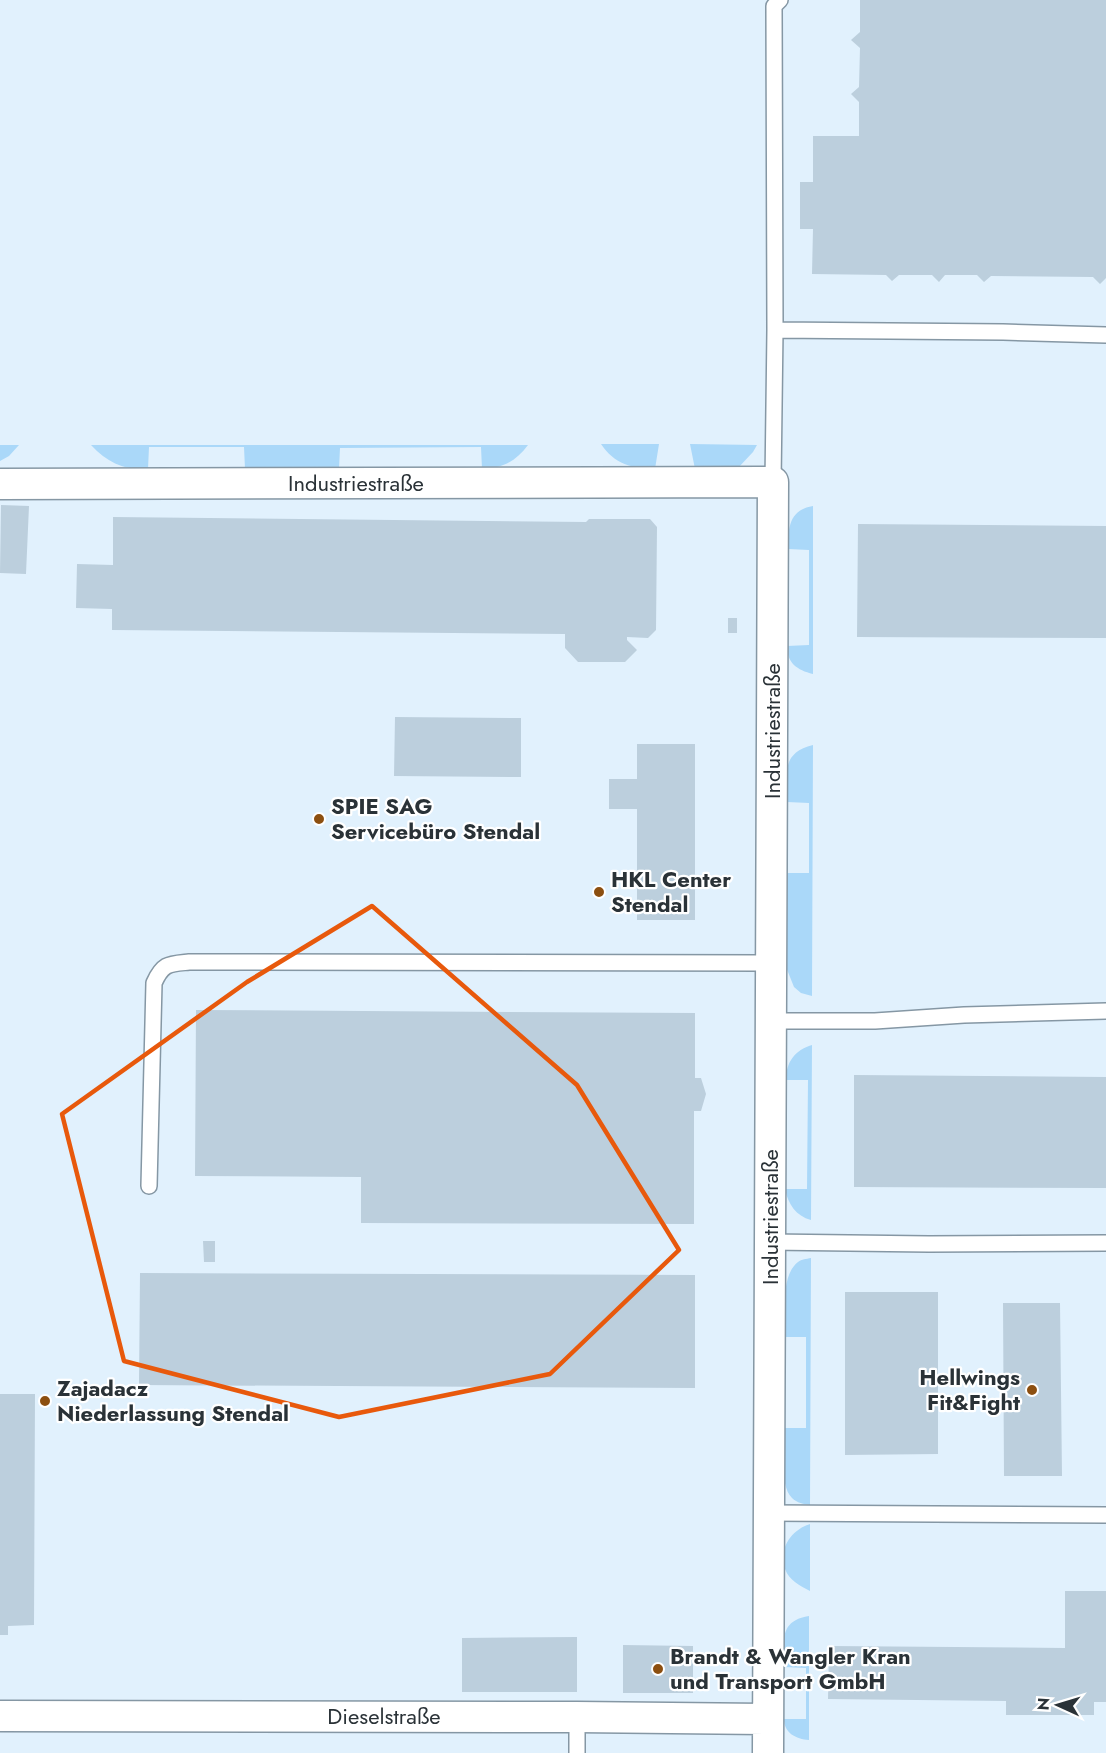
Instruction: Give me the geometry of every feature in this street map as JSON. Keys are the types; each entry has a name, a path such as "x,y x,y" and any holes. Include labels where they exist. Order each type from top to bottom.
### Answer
{"street":[{"name":"Industriestraße","path":"0,484 773,482 768,1753"},
{"name":"Dieselstraße","path":"0,1716 577,1716 767,1719"}],"lane":[{"path":"773,482 774,6 780,0"},
{"path":"775,330 1106,335"},
{"path":"149,1186 154,983 159,971 168,964 189,962 771,963"},
{"path":"771,1021 875,1021 964,1015 1106,1011"},
{"path":"769,1242 1106,1243"},
{"path":"768,1513 1106,1515"},
{"path":"577,1716 577,1753"}],"highlighted area":[{"path":"372,906 577,1085 679,1250 550,1374 339,1417 124,1361 62,1114 247,982"}],"shaded area":[{"path":"601,444 659,444 655,469 639,468 618,461"},
{"path":"690,444 757,445 738,468 695,469"},
{"path":"0,445 19,445 9,456 0,461"},
{"path":"91,445 528,445 519,456 508,463 482,469 481,447 340,448 339,469 245,469 244,447 149,447 148,469 124,467 110,461"},
{"path":"813,506 813,674 794,665 787,652 787,646 809,645 809,550 788,549 788,541 790,527 795,516 799,511"},
{"path":"813,745 812,996 801,993 794,987 786,967 786,873 809,873 809,803 787,802 787,774 790,759 795,753"},
{"path":"812,1045 811,1220 801,1216 794,1209 785,1189 807,1189 808,1080 786,1080 786,1074 796,1054"},
{"path":"811,1258 810,1505 792,1498 785,1485 783,1465 785,1428 806,1428 806,1337 785,1337 786,1286 792,1268 800,1261"},
{"path":"810,1524 810,1591 789,1576 783,1562 783,1554 792,1536"},
{"path":"809,1616 809,1740 788,1732 786,1728 784,1719 806,1719 806,1668 784,1667 784,1641 787,1628 792,1623"}],"building":[{"path":"860,0 1106,0 1106,278 1100,284 1093,277 991,276 984,282 977,275 945,275 939,282 932,275 899,275 892,281 886,275 812,274 813,229 800,229 800,182 813,182 813,136 859,136 859,102 851,94 859,87 860,48 851,40 860,32"},
{"path":"1,505 29,506 26,574 0,573"},
{"path":"113,517 586,522 589,519 650,519 657,527 656,630 648,638 627,637 627,640 637,650 625,662 578,662 565,648 565,634 112,630 112,609 76,608 77,564 113,565"},
{"path":"858,524 1106,526 1106,638 857,637"},
{"path":"728,618 737,618 737,633 728,633"},
{"path":"395,717 521,718 521,777 394,776"},
{"path":"637,744 695,744 695,920 637,920 637,809 609,809 609,779 637,779"},
{"path":"196,1010 695,1013 695,1078 701,1078 706,1094 701,1111 694,1111 694,1224 361,1223 361,1177 195,1176"},
{"path":"854,1075 1106,1077 1106,1188 854,1187"},
{"path":"203,1241 215,1241 215,1262 204,1262"},
{"path":"140,1273 695,1275 695,1388 139,1385"},
{"path":"845,1292 938,1292 938,1454 845,1455"},
{"name":"Hellwings Fit&Fight","path":"1003,1303 1060,1303 1062,1476 1004,1476"},
{"path":"0,1394 35,1394 34,1625 8,1626 8,1635 0,1635"},
{"path":"1065,1591 1106,1591 1106,1702 1094,1702 1094,1715 1006,1715 1006,1701 828,1699 829,1646 1065,1648"},
{"path":"577,1637 577,1692 462,1692 462,1638"},
{"name":"Brandt & Wangler Kran und Transport GmbH","path":"623,1645 693,1646 693,1693 623,1693"}],"place":[{"name":"SPIE SAG Servicebüro Stendal","path":"319,819"},
{"name":"HKL Center Stendal","path":"599,892"},
{"name":"Hellwings Fit&Fight","path":"1032,1390"},
{"name":"Zajadacz Niederlassung Stendal","path":"45,1401"},
{"name":"Brandt & Wangler Kran und Transport GmbH","path":"658,1669"}]}
